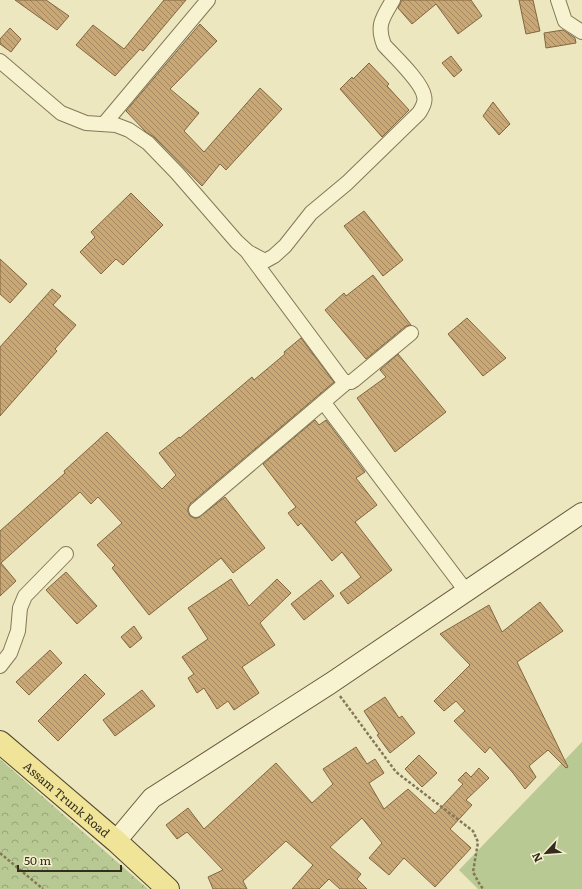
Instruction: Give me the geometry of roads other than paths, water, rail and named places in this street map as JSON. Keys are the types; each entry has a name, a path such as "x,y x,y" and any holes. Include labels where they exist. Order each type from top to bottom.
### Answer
{"main road":[{"path":"116,841 152,798 331,682 582,513"},
{"name":"Assam Trunk Road","path":"0,742 116,841 168,889"}],"street":[{"path":"104,124 208,0"},
{"path":"248,252 265,261 274,256 285,246 311,213 346,183 419,113 423,106 425,96 420,86 384,45 379,29 381,22 393,0"},
{"path":"558,0 565,21 582,32"},
{"path":"0,61 61,113 70,118 86,123 116,125 129,130 148,143 177,173 237,242 248,252 340,379 344,382 348,382"},
{"path":"196,510 348,382 354,380 411,333"},
{"path":"324,403 466,591"},
{"path":"0,666 10,653 18,631 20,608 25,596 66,554"}]}
